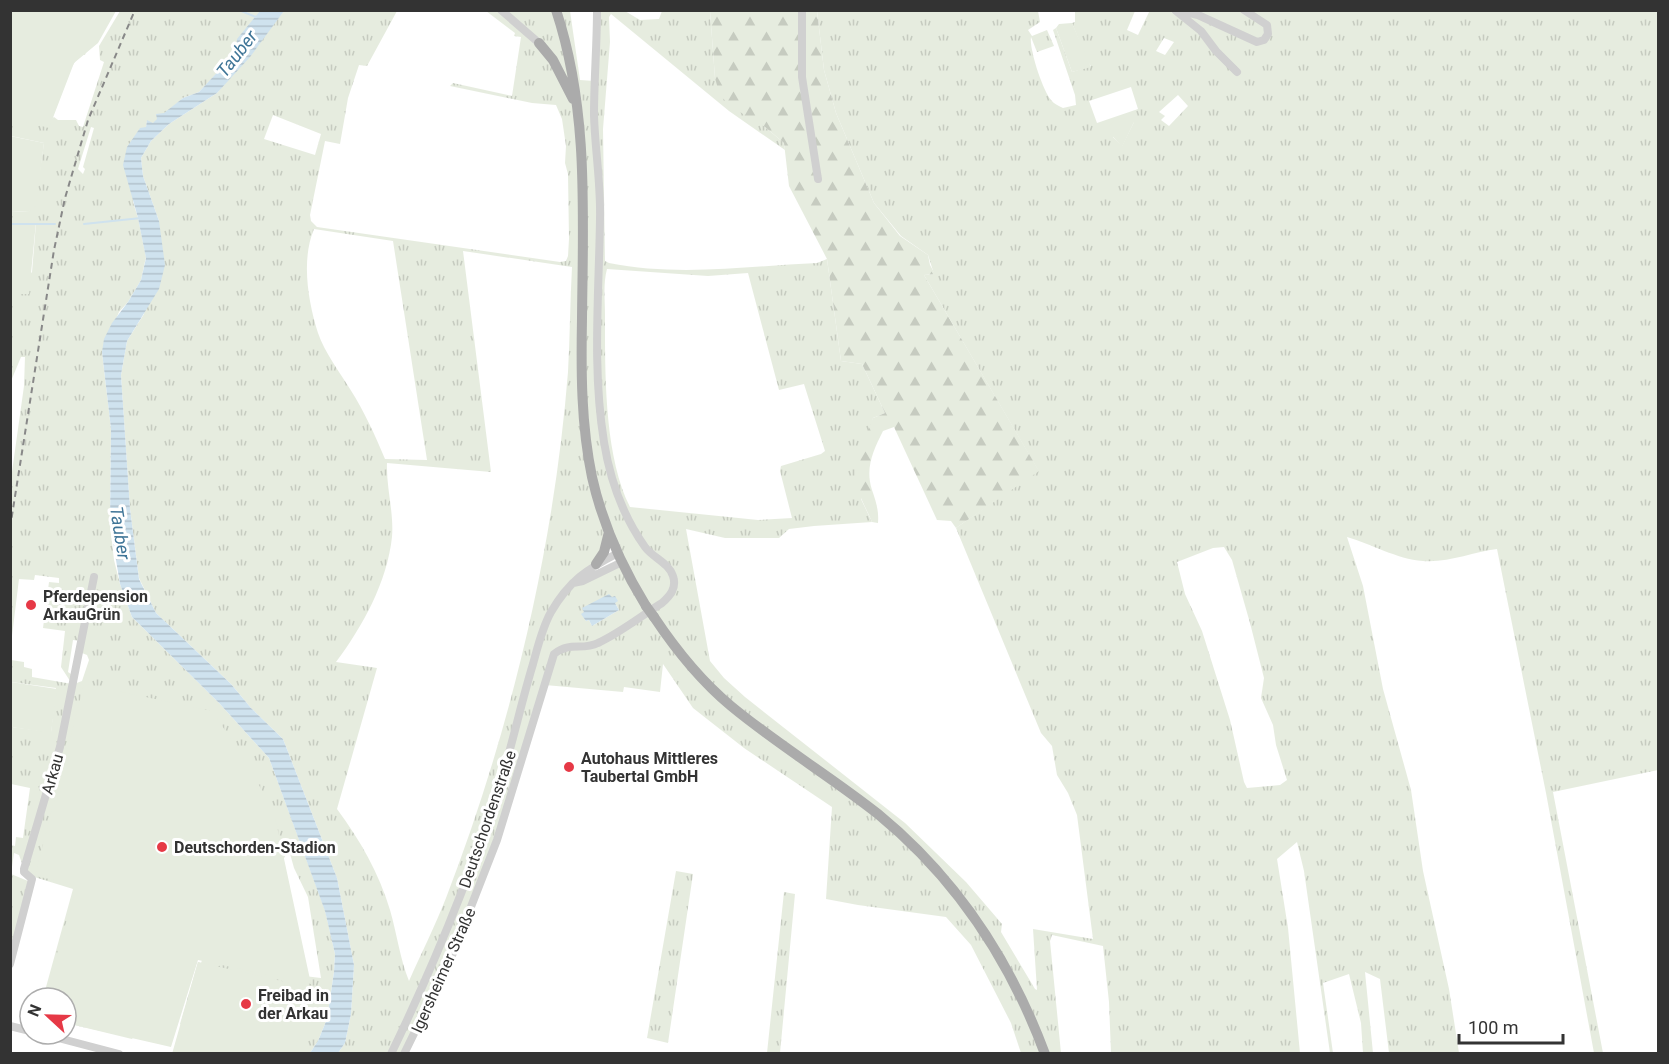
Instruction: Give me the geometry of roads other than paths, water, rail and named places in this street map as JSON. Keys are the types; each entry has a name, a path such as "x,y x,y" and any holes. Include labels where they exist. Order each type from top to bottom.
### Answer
{"main road":[{"path":"556,10 578,109 582,184 583,414 592,476 609,532 620,558 646,606 704,681 731,706 879,815 942,875 986,932 1007,967 1045,1053"},
{"path":"562,29 563,10"},
{"path":"539,43 553,60 578,109"},
{"path":"596,564 604,552 609,532"}],"street":[{"path":"501,10 539,43"},
{"name":"Igersheimer Straße","path":"404,1053 451,958 497,840 554,654 561,648 598,644 662,603 670,595 675,584 669,567 646,549 625,512 610,472 601,426 597,357 601,187 594,116 597,10"},
{"path":"802,10 802,77 818,179"},
{"path":"1176,10 1198,15 1257,42 1264,40 1268,34 1267,25 1244,10"},
{"path":"1176,10 1201,31 1216,51 1237,72"},
{"path":"573,583 583,581 620,558"},
{"name":"Deutschordenstraße","path":"391,1053 438,952 472,868 510,751 541,634 551,612 580,574 596,564 620,558"},
{"name":"Arkau","path":"10,964 32,879 24,872 24,869 60,747 94,577"},
{"path":"78,1043 119,1053"}],"water":[{"name":"Tauber","path":"260,11 284,11 250,57 217,93 169,124 151,141 141,158 143,176 159,221 165,265 159,289 127,341 121,375 130,509 139,579 156,613 231,684 251,708 283,739 337,878 354,965 351,1014 345,1043 338,1053 310,1053 327,1019 335,954 325,911 269,758 220,704 132,617 120,584 110,524 111,429 102,352 104,339 112,323 141,280 146,258 138,218 123,165 127,147 140,128 146,127 147,120 153,123 157,119 156,114 164,113 183,98 199,92 236,52 237,39"},
{"path":"609,594 612,597 615,596 618,601 615,603 619,610 592,626 589,620 586,621 581,614 584,612 582,608"}],"waterway":[{"path":"239,10 256,17"},
{"path":"84,224 141,218"},
{"path":"10,224 55,224"}],"railway":[{"path":"10,528 54,250 65,198 88,120 135,10"}],"place":[{"name":"Pferdepension ArkauGrün","path":"31,605"},
{"name":"Autohaus Mittleres Taubertal GmbH","path":"569,767"},
{"name":"Deutschorden-Stadion","path":"162,847"},
{"name":"Freibad in der Arkau","path":"246,1004"}]}
